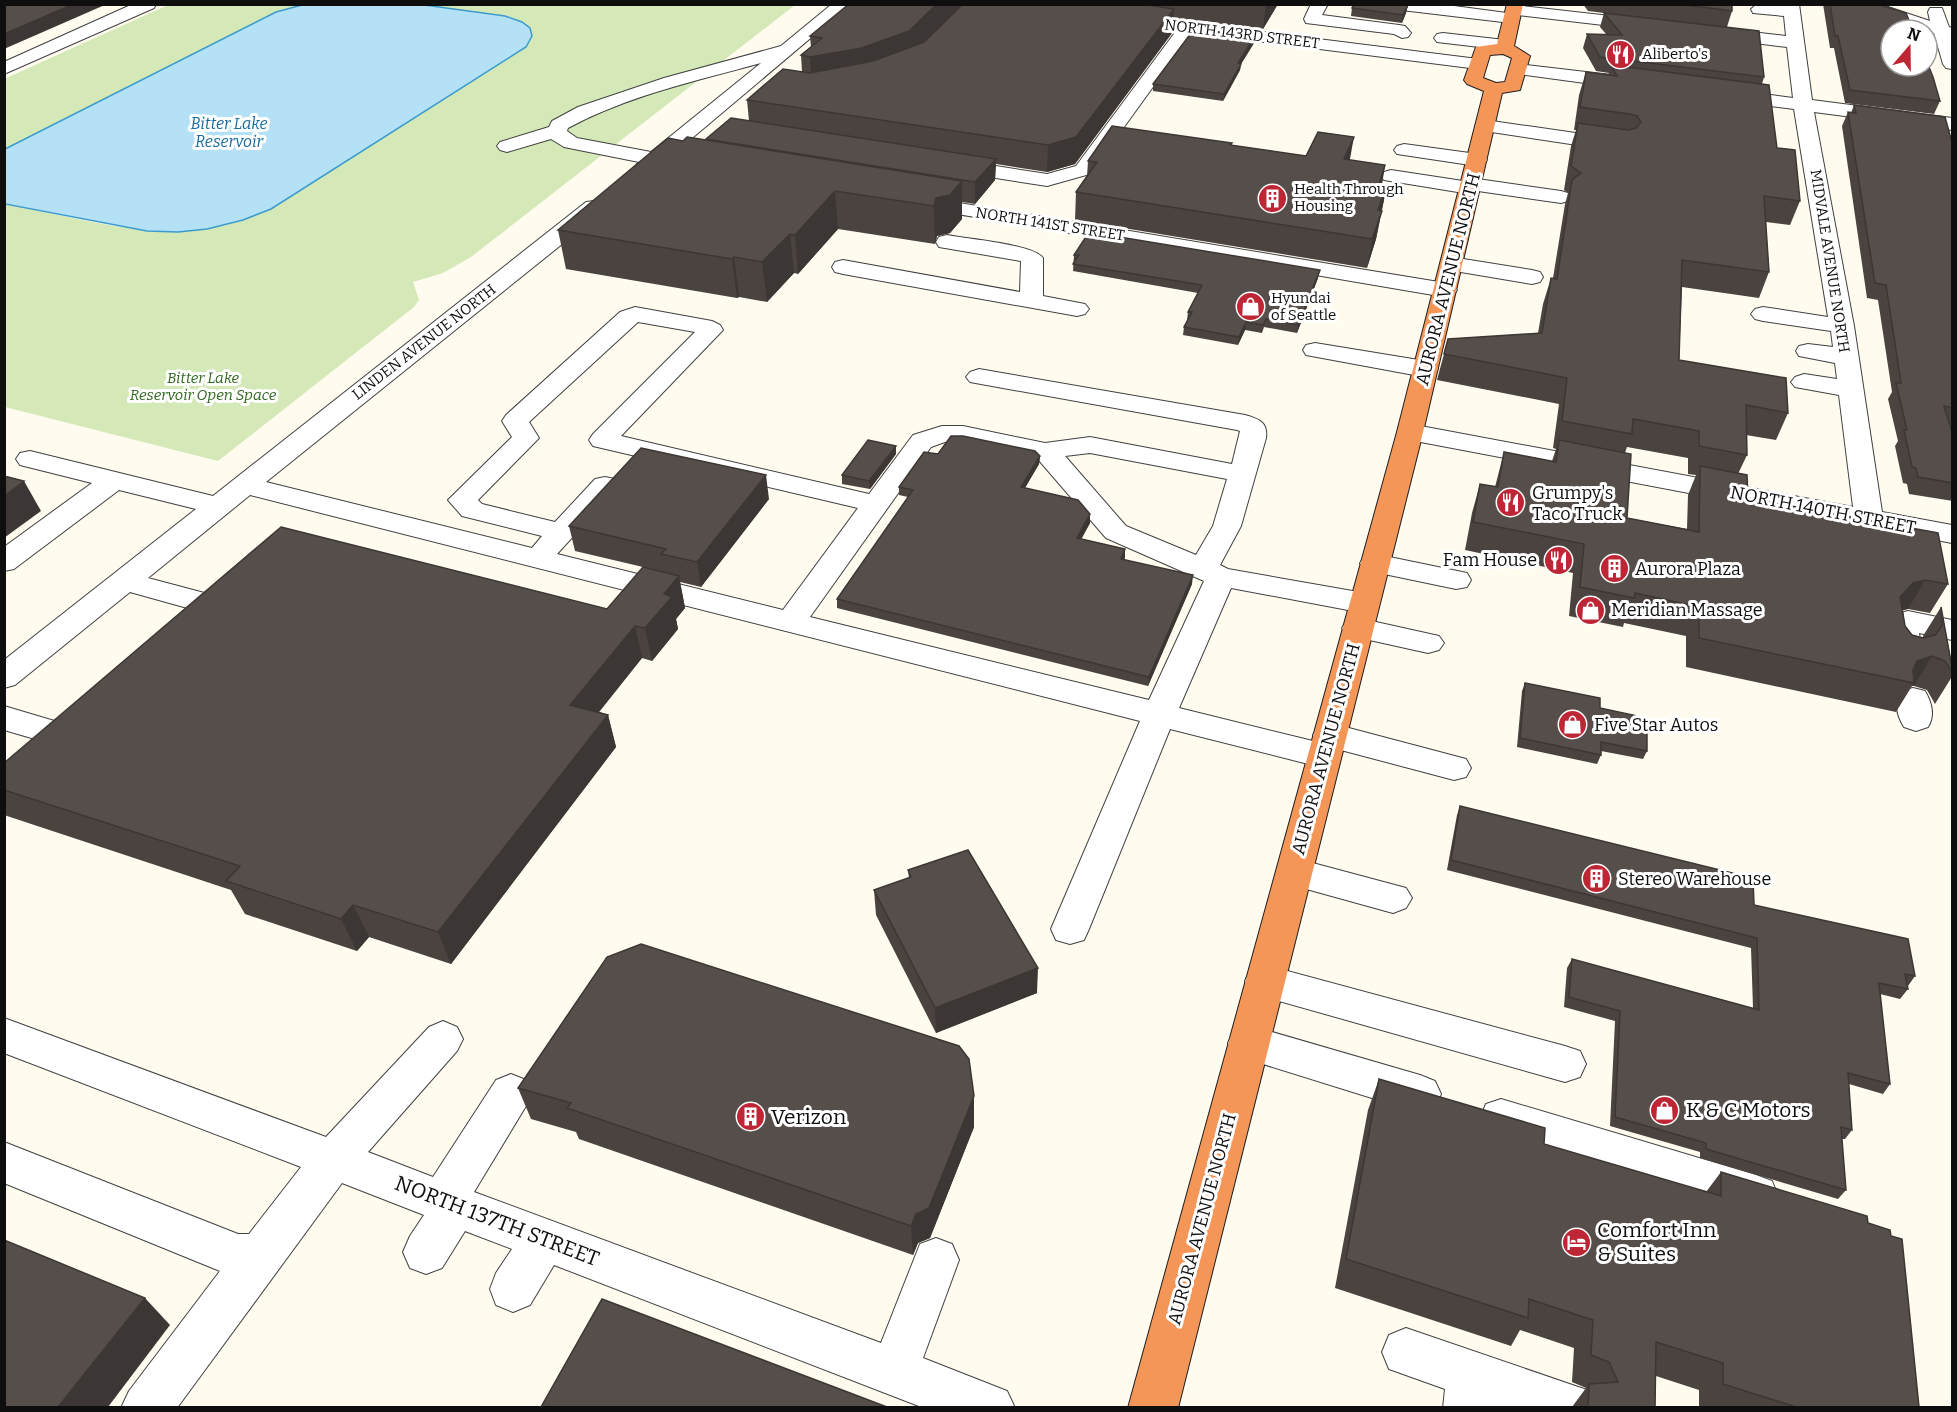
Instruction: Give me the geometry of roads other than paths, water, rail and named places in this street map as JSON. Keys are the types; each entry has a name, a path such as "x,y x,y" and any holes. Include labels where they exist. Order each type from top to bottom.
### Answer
{"highway":[{"path":"1505,46 1513,9"},
{"path":"1505,46 1521,56 1512,86 1494,89 1473,80 1482,51 1505,46"},
{"name":"AURORA AVENUE NORTH","path":"1153,1407 1410,432 1494,89"}],"street":[{"path":"4,69 148,4"},
{"name":"LINDEN AVENUE NORTH","path":"4,677 655,159 843,4"},
{"path":"1290,41 1310,4"},
{"path":"1320,4 1312,19 1399,30 1402,33"},
{"path":"1375,4 1423,8 1513,9"},
{"path":"1393,4 1423,8"},
{"path":"1860,4 1947,31"},
{"path":"1934,4 1947,31 1953,64"},
{"path":"1450,5 1513,9 1667,27"},
{"path":"1759,9 1791,8"},
{"name":"MIDVALE AVENUE NORTH","path":"1791,8 1803,105 1842,326 1869,518"},
{"path":"1301,21 1505,46"},
{"name":"NORTH 143RD STREET","path":"1146,22 1188,27 1263,45 1290,41 1478,64"},
{"path":"933,162 1047,180 1083,170 1188,27"},
{"path":"1699,31 1797,43"},
{"path":"713,168 571,142 560,137 557,131 559,125 571,116 670,82 787,50"},
{"path":"1518,69 1643,85"},
{"path":"627,76 670,82"},
{"path":"748,82 771,85"},
{"path":"1712,93 1953,124"},
{"path":"697,125 720,128"},
{"path":"1485,126 1621,145"},
{"path":"507,146 557,131"},
{"path":"1404,150 1473,177 1561,197"},
{"path":"1391,176 1473,177"},
{"name":"NORTH 141ST STREET","path":"895,199 1048,224 1448,277 1532,277"},
{"path":"1048,224 1062,205"},
{"path":"947,242 1032,258 1031,301"},
{"path":"843,267 1077,309"},
{"path":"562,532 472,510 462,500 526,438 515,421 628,317 635,314 704,326 711,330 602,440 876,504"},
{"path":"1763,314 1842,326"},
{"path":"1315,350 1425,369"},
{"path":"1808,351 1846,357"},
{"path":"979,377 1245,423 1254,428 1243,474 1212,573 1160,715 1070,929"},
{"path":"1804,382 1850,389"},
{"name":"NORTH 140TH STREET","path":"1410,432 1953,534"},
{"path":"790,622 922,441 942,434 963,434 1045,451 1090,445 1243,474"},
{"path":"1045,451 1116,532 1212,573 1361,616 1428,643"},
{"path":"30,459 217,506"},
{"path":"4,562 114,480"},
{"path":"243,485 1160,715 1454,768"},
{"path":"538,558 606,485"},
{"path":"1375,563 1456,580"},
{"path":"123,581 224,599 189,629"},
{"path":"1906,654 1902,626 1908,621 1953,630"},
{"path":"39,759 92,713"},
{"path":"4,718 66,736"},
{"path":"1294,872 1393,898"},
{"path":"1265,981 1565,1064"},
{"name":"NORTH 137TH STREET","path":"4,1035 990,1407"},
{"path":"146,1407 334,1159 443,1039"},
{"path":"1248,1043 1787,1205"},
{"path":"426,1252 450,1203 511,1093"},
{"path":"4,1162 238,1256 260,1256"},
{"path":"513,1289 544,1239"},
{"path":"894,1371 936,1260"},
{"path":"1406,1352 1470,1390 1570,1407"}],"water":[{"name":"Bitter Lake Reservoir","path":"417,4 505,16 522,22 530,28 532,36 526,47 271,209 243,220 207,229 178,232 147,231 5,204 5,149 276,12 302,5"}],"place":[{"name":"Aliberto's","path":"1621,54"},
{"name":"Health Through Housing","path":"1273,198"},
{"name":"Hyundai of Seattle","path":"1250,307"},
{"name":"Grumpy's Taco Truck","path":"1511,503"},
{"name":"Fam House","path":"1558,560"},
{"name":"Aurora Plaza","path":"1614,569"},
{"name":"Meridian Massage","path":"1590,610"},
{"name":"Five Star Autos","path":"1573,725"},
{"name":"Stereo Warehouse","path":"1597,879"},
{"name":"K & C Motors","path":"1665,1110"},
{"name":"Verizon","path":"750,1117"},
{"name":"Comfort Inn & Suites","path":"1576,1242"}],"park label":[{"name":"Bitter Lake Reservoir Open Space","path":"203,386"}]}
